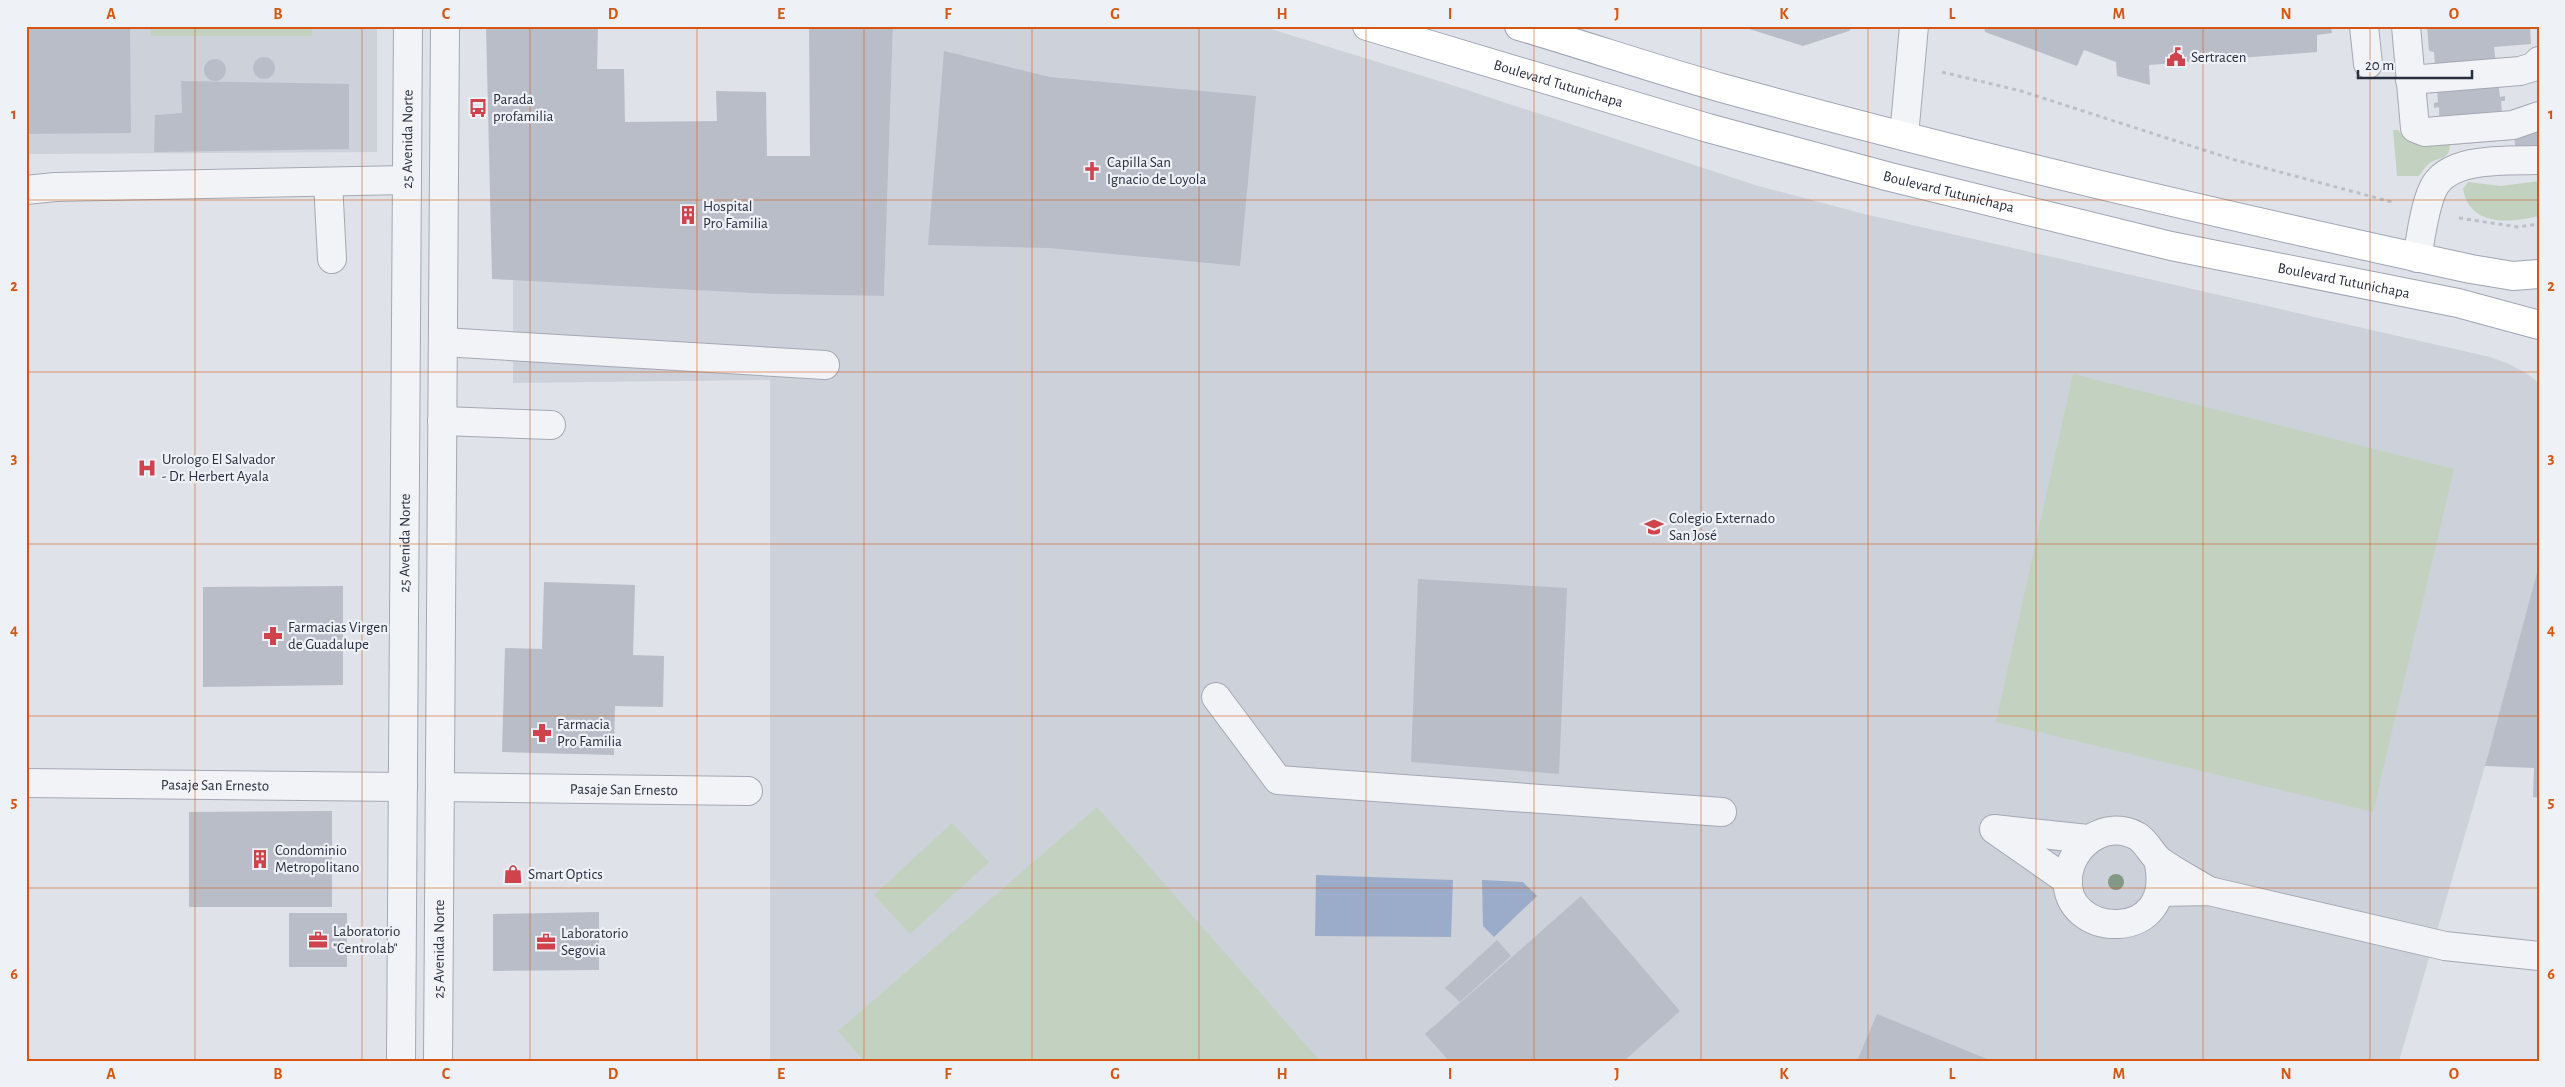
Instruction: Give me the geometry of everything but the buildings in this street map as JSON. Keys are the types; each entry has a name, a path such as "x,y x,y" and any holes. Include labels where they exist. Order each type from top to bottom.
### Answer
{"main road":[{"name":"Boulevard Tutunichapa","path":"1368,26 1708,128 1890,177 2171,246 2458,303 2539,325"},
{"path":"1519,26 1720,87 1904,136 2181,205 2417,258 2513,276 2539,274"}],"street":[{"name":"25 Avenida Norte","path":"401,1061 408,26"},
{"name":"25 Avenida Norte","path":"438,1061 444,26"},
{"path":"1904,136 1914,26"},
{"path":"2364,26 2368,64"},
{"path":"2406,26 2415,128 2425,132 2513,125 2539,116"},
{"path":"2412,98 2520,71 2533,67 2539,61"},
{"path":"2412,98 2522,88 2539,80"},
{"path":"2412,98 2526,106 2539,98"},
{"path":"2417,258 2432,190 2443,174 2462,165 2539,160"},
{"path":"26,190 55,187 407,180"},
{"path":"328,182 332,259"},
{"path":"442,342 825,365"},
{"path":"442,422 551,424"},
{"path":"1216,697 1278,780 1722,812"},
{"name":"Pasaje San Ernesto","path":"26,783 403,787"},
{"name":"Pasaje San Ernesto","path":"440,787 748,791"},
{"path":"2068,881 1994,829 2088,839"},
{"path":"2103,832 2120,832 2136,836 2149,846 2158,860 2162,876 2160,892 2152,907 2140,918 2125,924 2108,925 2092,920 2080,910 2071,896 2068,881 2069,865 2077,850 2088,839 2103,832"},
{"path":"2158,860 2208,891"},
{"path":"2160,892 2208,891 2445,946 2539,956"}],"path":[{"path":"1910,64 2021,91 2235,160 2428,211 2476,222 2518,227 2539,224"}],"shaded area":[{"path":"26,26 377,26 377,152 26,154"},
{"name":"Colegio Externado San José","path":"893,26 1261,26 1452,85 1755,185 1864,214 2490,357 2526,373 2539,383 2539,567 2485,766 2399,1061 770,1061 770,380 513,383 513,278 770,294 884,296"}],"green space":[{"path":"151,26 312,26 312,36 151,36"},
{"path":"2393,130 2398,130 2402,135 2416,141 2439,139 2440,146 2450,145 2448,153 2444,157 2428,164 2419,176 2397,176"},
{"path":"2539,181 2539,216 2515,220 2504,221 2482,216 2467,201 2463,189 2468,182 2501,186"},
{"path":"2073,374 2454,469 2373,812 1996,722"},
{"path":"1097,807 1320,1061 864,1061 838,1031"},
{"path":"952,823 989,862 910,934 874,895"}],"water":[{"path":"1316,875 1453,880 1451,937 1315,936"},
{"path":"1482,880 1523,882 1537,896 1494,937 1483,926"}],"place":[{"name":"Sertracen","path":"2176,57"},
{"name":"Parada profamilia","path":"478,108"},
{"name":"Capilla San Ignacio de Loyola","path":"1092,171"},
{"name":"Hospital Pro Familia","path":"688,215"},
{"name":"Urologo El Salvador - Dr. Herbert Ayala","path":"147,468"},
{"name":"Colegio Externado San José","path":"1654,527"},
{"name":"Farmacias Virgen de Guadalupe","path":"273,636"},
{"name":"Farmacia Pro Familia","path":"542,733"},
{"name":"Condominio Metropolitano","path":"260,859"},
{"name":"Smart Optics","path":"513,874"},
{"name":"Laboratorio \"Centrolab\"","path":"318,940"},
{"name":"Laboratorio Segovia","path":"546,942"}]}
